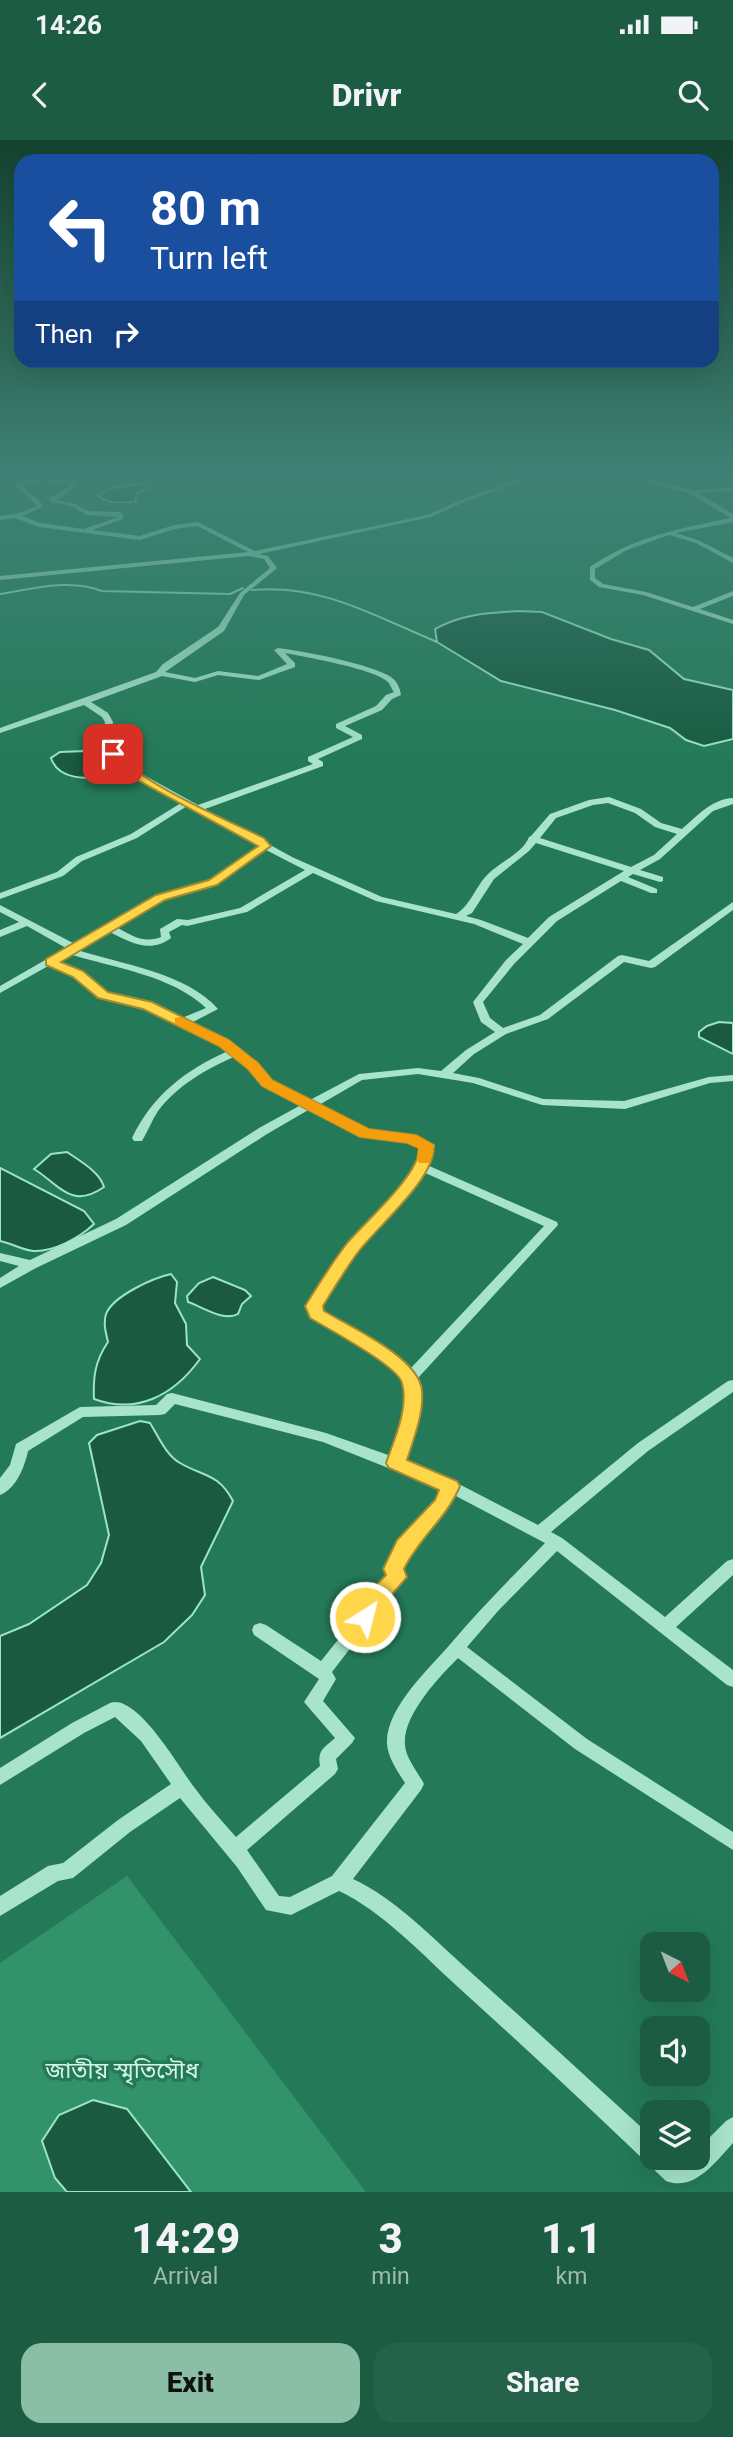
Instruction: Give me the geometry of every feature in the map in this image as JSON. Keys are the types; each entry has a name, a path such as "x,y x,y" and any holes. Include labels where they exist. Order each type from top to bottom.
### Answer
{"street":[{"path":"0,578 83,570"},
{"path":"0,731 160,673 221,629 229,621 235,604 243,593 272,570"},
{"path":"592,570 592,579 601,586 644,593 733,622"},
{"path":"694,609 733,593"},
{"path":"160,673 195,680 218,673 268,676 292,665 278,650 295,651 374,672 390,680 398,693 389,697 379,708 339,726 359,737 311,759 320,764 196,810"},
{"path":"85,702 105,715 109,722 105,741 118,762 196,810 312,870 379,899 477,922 528,942"},
{"path":"457,918 468,911 490,877 526,849 553,816 592,802 609,800 638,811 658,825 685,834"},
{"path":"502,1032 485,1020 478,1002 528,942 553,919 620,877 657,858 710,810 733,801"},
{"path":"0,896 60,874 79,859 134,836 186,804"},
{"path":"533,839 660,880"},
{"path":"0,990 160,897 213,882 265,846"},
{"path":"108,927 145,945 154,945 166,938 164,931 181,921 187,923 243,910 312,870"},
{"path":"620,877 654,891"},
{"path":"444,1075 453,1065 502,1032 544,1017 622,958 651,965 733,905"},
{"path":"0,908 71,950 184,989 206,1000 213,1009 183,1022"},
{"path":"0,934 26,923"},
{"path":"51,962 78,974 103,995 147,1005 183,1022 236,1052 267,1083 366,1133 411,1138 426,1145 427,1155 410,1183 353,1247 314,1306 316,1314 390,1358 411,1377 413,1392 408,1427 396,1463"},
{"path":"138,1138 152,1109 182,1081 201,1068 236,1052"},
{"path":"0,1284 31,1265 121,1222 263,1131 359,1077 418,1071 475,1080 542,1102 625,1105 709,1080 733,1078"},
{"path":"411,1377 552,1225 421,1166"},
{"path":"0,1257 31,1265"},
{"path":"539,1532 643,1447 733,1385"},
{"path":"0,1489 17,1467 21,1448 80,1412 160,1410 172,1398 326,1438 450,1486 556,1542 733,1680"},
{"path":"323,1671 380,1593 397,1577 394,1569 405,1546 443,1504 450,1486"},
{"path":"0,1777 78,1728 116,1708 130,1715 263,1885 273,1904 291,1906 339,1882 415,1784 395,1746 398,1725 439,1665 457,1648 476,1621 556,1542"},
{"path":"664,1628 733,1565"},
{"path":"234,1850 329,1769 327,1756 346,1738 313,1702 328,1679 323,1671 260,1630"},
{"path":"457,1648 581,1744 733,1842"},
{"path":"0,1907 55,1872 66,1872 124,1826 183,1786"},
{"path":"339,1882 367,1895 544,2051 640,2141"},
{"path":"710,2152 733,2128"},
{"path":"671,2170 674,2173 689,2170"}],"green space":[{"name":"জাতীয় স্মৃতিসৌধ","path":"127,1876 366,2192 0,2192 0,1963"}],"shaded area":[{"path":"518,611 542,612 611,639 649,650 684,679 733,690 733,739 704,746 686,740 670,728 615,710 501,681 437,642 435,629 455,620"},
{"path":"85,751 102,763 105,772 90,777 74,777 60,770 51,758 60,752"},
{"path":"719,1022 733,1023 733,1054 699,1037 699,1032 707,1026"},
{"path":"67,1152 94,1172 104,1187 83,1196 74,1196 34,1169 51,1154"},
{"path":"0,1168 84,1211 94,1224 66,1243 41,1251 0,1241"},
{"path":"171,1274 177,1282 175,1303 186,1324 187,1345 200,1359 179,1383 153,1399 125,1405 94,1399 96,1369 108,1342 105,1321 110,1307 134,1289"},
{"path":"213,1277 245,1290 251,1296 242,1304 238,1314 220,1315 188,1302 187,1296 199,1283"},
{"path":"140,1421 150,1423 175,1460 216,1480 233,1501 201,1567 205,1595 192,1615 164,1642 0,1738 0,1636 29,1624 87,1585 101,1563 109,1535 89,1443 97,1435"},
{"path":"93,2100 127,2109 191,2192 67,2192 55,2178 42,2141 59,2115"}],"waterway":[{"path":"0,594 64,585 102,591 230,594 243,588"},
{"path":"252,590 278,589 325,597 437,642"}],"slow traffic":[{"path":"180,1021 224,1043 253,1066 267,1083 366,1133 411,1138 426,1145 425,1159"}],"route":[{"path":"113,754 118,762 132,773 265,846 213,882 160,897 51,962 78,974 103,995 147,1005 224,1043 253,1066 267,1083 366,1133 411,1138 426,1145 427,1155 410,1183 353,1247 314,1306 316,1314 390,1358 411,1377 413,1392 408,1427 396,1463 450,1486 443,1504 405,1546 394,1569 397,1577 380,1593 365,1617"}]}
